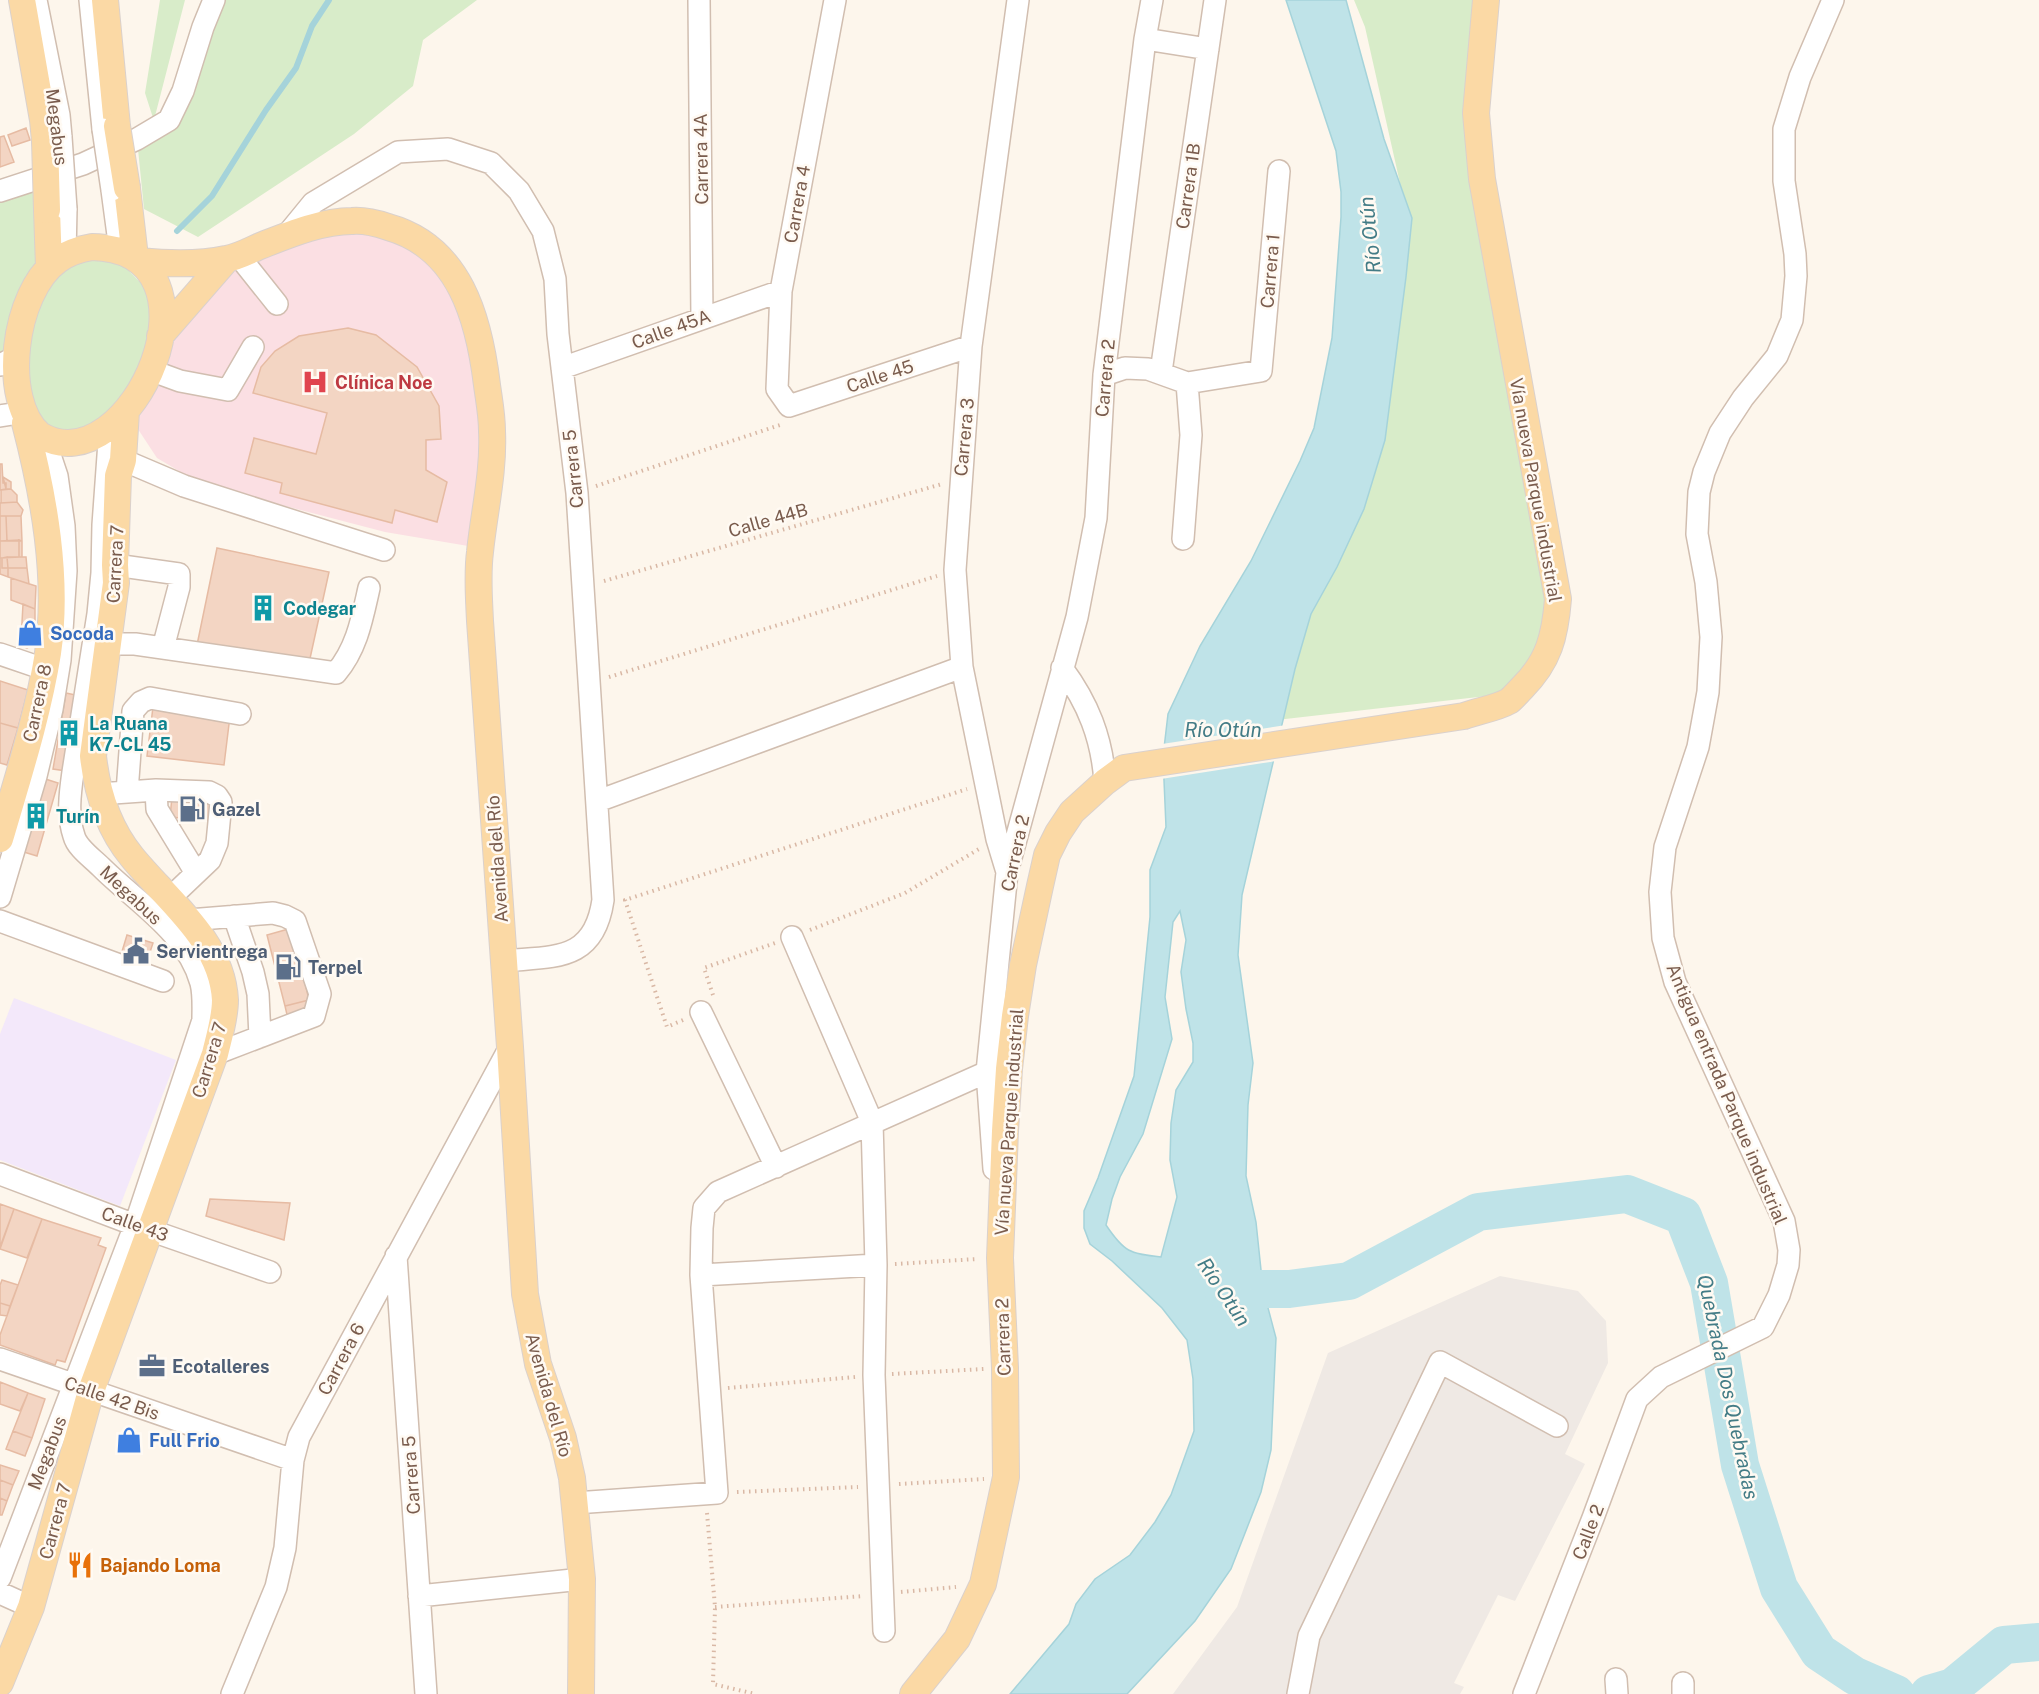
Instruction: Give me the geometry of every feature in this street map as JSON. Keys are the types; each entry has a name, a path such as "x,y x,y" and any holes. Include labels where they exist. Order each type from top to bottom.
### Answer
{"main road":[{"path":"22,0 43,120 53,139 57,261"},
{"path":"105,0 110,127 132,256"},
{"name":"Vía nueva Parque industrial","path":"1000,1258 1009,1068 1023,965 1047,855 1058,832 1072,812 1115,775 1464,716 1508,701 1533,676 1543,662 1551,643 1558,599 1482,179 1476,113 1486,0"},
{"name":"Avenida del Río","path":"132,256 175,264 233,257 285,236 323,225 351,221 375,223 401,230 424,243 441,258 455,276 476,324 484,361 492,430 490,487 480,555 479,581 525,1294 538,1364 563,1438 572,1478 582,1579 581,1694"},
{"path":"106,247 132,256 156,280 164,306 164,321 156,356 138,394 118,420 85,441 64,442 22,422 4,363 22,311 34,288 57,261 78,249 106,247"},
{"name":"Avenida del Río","path":"160,336 233,257"},
{"name":"Carrera 7","path":"0,1683 31,1607 82,1388 142,1227 215,1054 223,1018 224,988 212,954 189,920 131,856 112,825 99,794 93,756 116,583 118,476 123,460 118,420"},
{"name":"Carrera 8","path":"0,838 30,738 45,669 49,630 50,572 42,493 22,422"},
{"name":"Carrera 2","path":"913,1694 957,1639 983,1584 1006,1477 1005,1368 1000,1258"}],"street":[{"name":"Megabus","path":"36,0 59,116 53,139"},
{"path":"90,0 110,127"},
{"path":"0,191 83,164 137,139 169,120 183,92 203,27 214,0"},
{"name":"Carrera 4A","path":"699,0 702,318"},
{"name":"Carrera 4","path":"789,406 777,389 781,291 835,0"},
{"name":"Carrera 3","path":"1007,872 997,839 962,667 955,570 971,345 1018,0"},
{"name":"Carrera 2","path":"1000,1258 987,1072 1007,872 1077,617 1096,518 1104,375 1145,39 1152,0"},
{"name":"Carrera 1B","path":"1161,372 1215,0"},
{"name":"Antigua entrada Parque industrial","path":"1763,1327 1779,1295 1788,1264 1789,1250 1784,1221 1675,982 1664,938 1660,892 1665,847 1698,747 1708,692 1711,637 1706,582 1697,534 1699,492 1704,472 1720,433 1743,398 1777,356 1792,320 1796,265 1784,181 1784,129 1800,77 1833,0"},
{"path":"1145,39 1208,49"},
{"name":"Carrera 5","path":"285,236 313,203 398,152 448,149 491,163 519,191 543,231 555,279 562,368 577,493 591,683 603,900 600,921 592,937 578,947 561,956 504,961"},
{"name":"Carrera 1","path":"1187,383 1261,371 1279,171"},
{"path":"233,257 277,304"},
{"name":"Calle 45A","path":"562,368 781,291"},
{"name":"Calle 45","path":"789,406 971,345"},
{"path":"150,370 180,381 228,390 253,347"},
{"path":"1104,375 1125,368 1148,369 1187,383 1191,435 1183,539"},
{"name":"Megabus","path":"118,420 103,525 98,615 72,772 70,797 72,827 74,839 85,852 154,915 186,950 202,986 204,1002 199,1036 142,1227"},
{"path":"0,897 52,709 60,660 66,571 64,526 57,476 22,422"},
{"path":"123,460 183,486 384,550"},
{"path":"115,565 179,573 179,587 163,648"},
{"path":"109,644 135,644 336,673 346,661 356,642 369,588"},
{"path":"0,654 45,669"},
{"path":"598,801 962,667"},
{"path":"1062,668 1078,689 1090,713 1115,775"},
{"path":"127,792 133,711 141,702 150,698 240,714"},
{"path":"99,794 156,790 209,792 217,796 221,802 214,852 210,860 170,898"},
{"path":"156,790 157,809 196,873"},
{"path":"189,920 273,913 295,921 320,994 314,1016 215,1054"},
{"path":"234,916 258,994 260,1037"},
{"path":"0,921 163,981"},
{"path":"792,937 872,1122 876,1265 874,1375 884,1631"},
{"path":"701,1012 776,1167"},
{"name":"Carrera 6","path":"232,1694 276,1587 285,1548 292,1460 299,1437 510,1047"},
{"path":"575,1503 717,1493 701,1275 704,1208 718,1192 987,1072"},
{"name":"Calle 43","path":"0,1174 270,1272"},
{"name":"Carrera 5","path":"396,1256 426,1694"},
{"path":"701,1275 876,1265"},
{"name":"Calle 2","path":"1524,1694 1637,1398 1661,1377 1763,1327"},
{"name":"Calle 42 Bis","path":"0,1359 292,1460"},
{"path":"1298,1694 1309,1636 1440,1362 1557,1426"},
{"name":"Megabus","path":"0,1578 82,1388"},
{"path":"419,1596 582,1579"},
{"path":"0,1593 31,1607"}],"path":[{"path":"577,493 788,422 789,406"},
{"name":"Calle 44B","path":"583,587 960,478"},
{"path":"591,683 955,570"},
{"path":"985,783 625,900 667,1027 701,1012 715,999 704,968 905,893 997,839"},
{"path":"876,1265 1000,1258"},
{"path":"706,1494 715,1607 713,1684 755,1694"},
{"path":"715,1607 983,1584"}],"shaded area":[{"name":"Clínica Noe","path":"323,226 424,243 484,361 480,548 385,532 196,481 157,458 126,411 150,370 227,259"},
{"path":"14,998 176,1060 120,1206 0,1160 0,1034"},
{"path":"1500,1276 1578,1291 1606,1321 1608,1363 1565,1454 1585,1464 1515,1601 1498,1595 1454,1683 1464,1687 1460,1694 1173,1694 1237,1607 1328,1353"}],"green space":[{"path":"160,0 185,0 154,120 183,91 216,0 477,0 423,40 413,86 354,134 198,237 144,209 137,139 154,121 145,93"},
{"path":"1354,0 1486,0 1476,113 1558,599 1533,677 1487,696 1242,724 1393,377 1402,192 1365,27"},
{"path":"41,183 50,267 106,247 163,306 126,411 58,441 0,364 0,195"}],"water":[{"name":"Río Otún","path":"1286,0 1346,0 1384,139 1412,218 1385,440 1364,509 1337,567 1311,614 1295,669 1242,895 1238,955 1253,1063 1248,1105 1246,1176 1256,1222 1263,1289 1276,1338 1271,1450 1261,1492 1231,1569 1195,1621 1127,1694 1010,1694 1069,1624 1076,1604 1095,1579 1130,1555 1155,1522 1171,1495 1194,1431 1193,1379 1187,1340 1162,1308 1112,1261 1090,1244 1084,1228 1084,1211 1134,1076 1150,917 1150,870 1166,827 1163,757 1168,714 1200,646 1251,561 1314,428 1332,338 1341,217 1341,192 1336,151","holes":["1180,911 1186,940 1181,972 1193,1043 1193,1062 1176,1090 1171,1123 1170,1160 1177,1197 1161,1257 1142,1255 1123,1246 1106,1225 1120,1177 1143,1134 1172,1039 1165,997 1173,922"]}],"pier":[{"path":"1286,725 1276,761 1161,779 1162,744"}],"building":[{"path":"26,128 30,140 12,146 8,135"},
{"path":"4,136 14,162 0,167 0,137"},
{"path":"348,328 376,335 417,367 439,406 441,439 426,440 426,470 447,482 437,522 395,510 392,523 280,493 282,483 245,473 254,438 316,454 327,413 253,393 261,367 275,351 299,336"},
{"path":"0,464 2,464 3,483 6,483 6,489 0,490"},
{"path":"3,477 11,482 11,489 6,489"},
{"path":"11,489 17,495 17,502 1,503 1,490"},
{"path":"17,502 23,510 21,516 0,516 0,503"},
{"path":"0,516 6,516 7,541 0,541"},
{"path":"6,516 21,516 22,541 7,541"},
{"path":"19,540 22,541 22,557 19,557"},
{"path":"19,540 19,557 0,558 0,541"},
{"name":"Codegar","path":"217,548 329,572 309,663 231,647 227,665 197,645"},
{"path":"7,557 8,568 2,568 2,558"},
{"path":"7,557 26,557 27,568 8,568"},
{"path":"0,558 2,558 2,568 8,568 8,577 0,574"},
{"path":"8,568 27,568 29,584 8,577"},
{"path":"11,578 36,586 35,609 11,600"},
{"path":"23,604 35,609 35,644 21,641"},
{"path":"21,641 35,644 27,648 21,646"},
{"path":"0,681 28,690 18,728 0,723"},
{"name":"La Ruana K7-CL 45","path":"66,693 85,697 73,772 53,769"},
{"path":"153,707 230,716 224,765 147,756"},
{"path":"0,723 18,728 7,765 0,763"},
{"name":"Turín","path":"36,776 58,783 37,856 14,849"},
{"name":"Gazel","path":"172,797 215,801 213,821 170,817"},
{"name":"Terpel","path":"292,928 309,1000 285,1006 267,935"},
{"name":"Servientrega","path":"127,935 153,943 145,967 120,958"},
{"path":"309,1000 313,1013 288,1019 285,1006"},
{"path":"210,1199 290,1203 284,1240 206,1216"},
{"path":"0,1204 14,1209 0,1247"},
{"path":"14,1209 42,1219 27,1258 0,1249"},
{"path":"42,1219 101,1238 98,1245 106,1248 65,1362 57,1360 55,1365 0,1345 0,1335"},
{"path":"2,1280 18,1285 10,1306 0,1303"},
{"path":"0,1303 10,1306 7,1316 0,1315"},
{"path":"0,1382 28,1393 20,1411 0,1404"},
{"path":"28,1393 45,1399 32,1438 13,1431"},
{"path":"13,1431 32,1438 25,1456 6,1449"},
{"path":"0,1465 19,1471 13,1485 0,1480"},
{"path":"0,1480 13,1485 7,1501 0,1498"},
{"path":"0,1498 7,1501 2,1515 0,1515"}],"waterway":[{"path":"177,231 212,196 266,110 296,68 312,26 329,0"},
{"name":"Quebrada Dos Quebradas","path":"1223,1289 1289,1289 1349,1281 1478,1212 1627,1194 1683,1216 1709,1283 1740,1465 1779,1588 1819,1652 1855,1676 1896,1694"},
{"name":"Quebrada Dos Quebradas","path":"1929,1694 1953,1687 2004,1645 2039,1642"}],"place":[{"name":"Clínica Noe","path":"315,382"},
{"name":"Codegar","path":"263,608"},
{"name":"Socoda","path":"30,633"},
{"name":"La Ruana K7-CL 45","path":"69,733"},
{"name":"Gazel","path":"192,809"},
{"name":"Turín","path":"36,816"},
{"name":"Servientrega","path":"136,951"},
{"name":"Terpel","path":"288,967"},
{"name":"Ecotalleres","path":"152,1366"},
{"name":"Full Frio","path":"129,1440"},
{"name":"Bajando Loma","path":"80,1565"}]}
